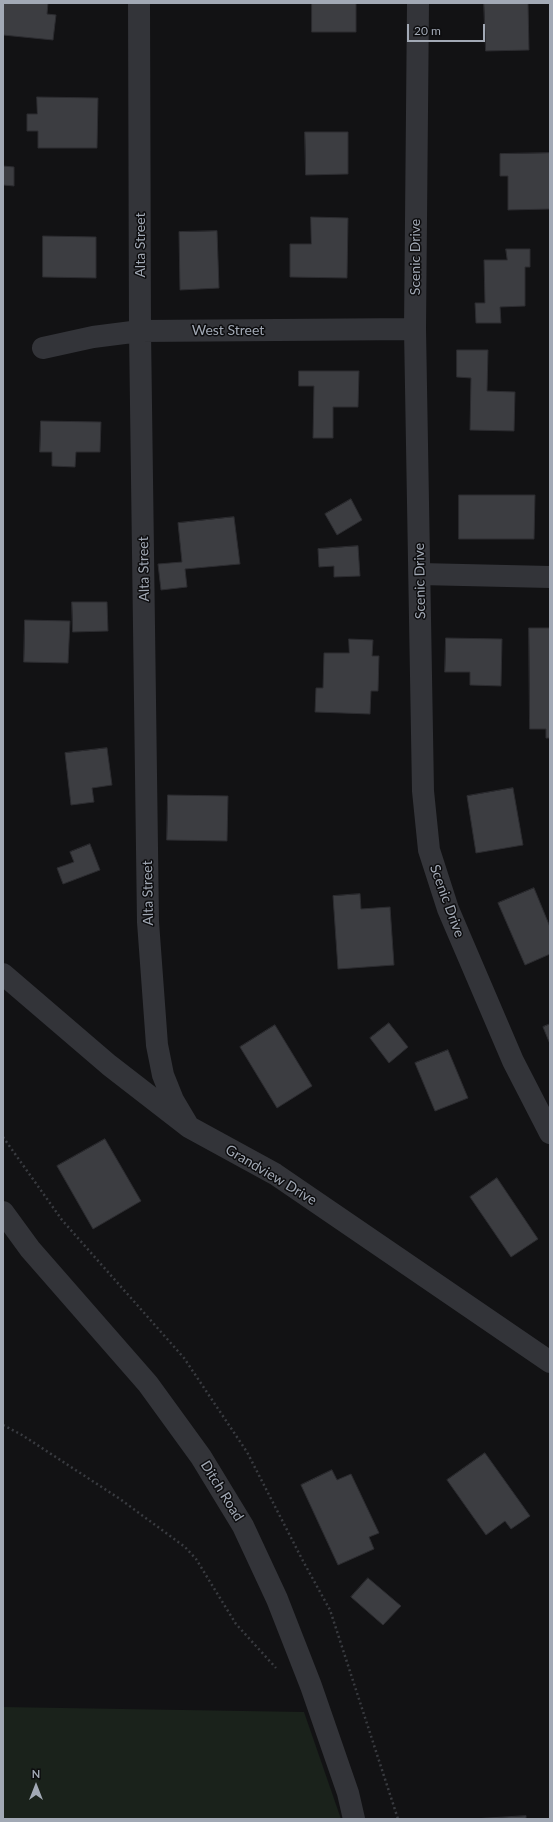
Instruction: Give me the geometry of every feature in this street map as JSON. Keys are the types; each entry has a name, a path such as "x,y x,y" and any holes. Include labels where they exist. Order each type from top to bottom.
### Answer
{"street":[{"name":"Alta Street","path":"139,3 140,331 148,922 157,1045 165,1081 173,1100 189,1127"},
{"name":"Scenic Drive","path":"418,3 415,329 423,791 429,850 448,908 513,1061 550,1134"},
{"name":"West Street","path":"42,348 93,337 140,331 415,329"},
{"path":"420,574 550,577"},
{"name":"Grandview Drive","path":"3,974 109,1065 189,1127 275,1174 550,1362"},
{"name":"Ditch Road","path":"3,1212 30,1249 148,1384 201,1457 243,1526 277,1599 311,1686 348,1793 354,1819"}],"path":[{"path":"3,1425 22,1435 120,1499 185,1547 196,1559 236,1624 280,1672"}],"shaded area":[{"path":"3,1707 304,1712 341,1819 3,1819"}],"building":[{"path":"3,3 48,3 47,14 56,15 53,40 3,35"},
{"path":"312,3 356,3 356,32 312,32"},
{"path":"484,3 528,3 529,50 486,51"},
{"path":"37,97 98,98 97,148 38,148 38,131 27,131 27,114 37,114"},
{"path":"305,132 348,132 348,174 306,175"},
{"path":"550,153 550,209 508,210 508,176 500,176 500,154"},
{"path":"3,166 14,167 14,186 3,185"},
{"path":"311,217 348,218 347,278 290,277 290,244 311,244"},
{"path":"217,231 219,288 180,290 179,232"},
{"path":"43,236 96,237 96,278 43,277"},
{"path":"506,249 530,249 530,267 525,267 525,306 500,307 501,323 476,323 475,303 485,303 484,260 507,260"},
{"path":"457,350 488,350 487,391 515,392 514,431 470,430 471,378 457,377"},
{"path":"299,371 359,371 358,407 333,407 333,438 313,438 314,386 299,386"},
{"path":"41,421 101,422 100,452 76,452 75,467 52,466 52,452 40,452"},
{"path":"459,495 535,495 534,539 459,539"},
{"path":"351,499 362,520 337,535 325,514"},
{"path":"234,517 240,564 185,569 187,587 161,590 158,564 182,562 178,523"},
{"path":"358,546 360,576 334,577 334,566 319,567 318,549"},
{"path":"72,602 107,602 108,631 73,632"},
{"path":"25,620 70,621 68,663 24,662"},
{"path":"529,628 550,628 550,738 546,738 546,729 530,729"},
{"path":"446,638 502,639 501,686 470,685 470,672 445,672"},
{"path":"349,639 373,640 372,656 379,656 378,691 371,691 370,714 315,712 316,688 323,688 324,653 349,653"},
{"path":"107,748 112,785 92,788 94,802 71,805 65,753"},
{"path":"513,788 523,845 476,853 467,796"},
{"path":"168,795 228,796 227,841 167,840"},
{"path":"90,844 100,870 63,884 57,868 74,862 70,852"},
{"path":"534,888 550,927 550,954 525,965 498,903"},
{"path":"360,894 361,909 390,907 394,965 338,969 333,896"},
{"path":"389,1023 408,1047 389,1063 370,1038"},
{"path":"550,1024 550,1044 543,1027"},
{"path":"275,1025 312,1086 277,1108 240,1047"},
{"path":"448,1050 468,1098 435,1111 415,1063"},
{"path":"105,1139 141,1201 93,1229 57,1166"},
{"path":"497,1178 538,1239 511,1257 470,1197"},
{"path":"485,1453 530,1516 511,1529 505,1521 486,1535 447,1480"},
{"path":"332,1470 337,1480 351,1474 379,1533 369,1537 374,1549 338,1565 301,1485"},
{"path":"368,1578 401,1606 383,1625 351,1597"},
{"path":"526,1816 526,1819 473,1819"}]}
